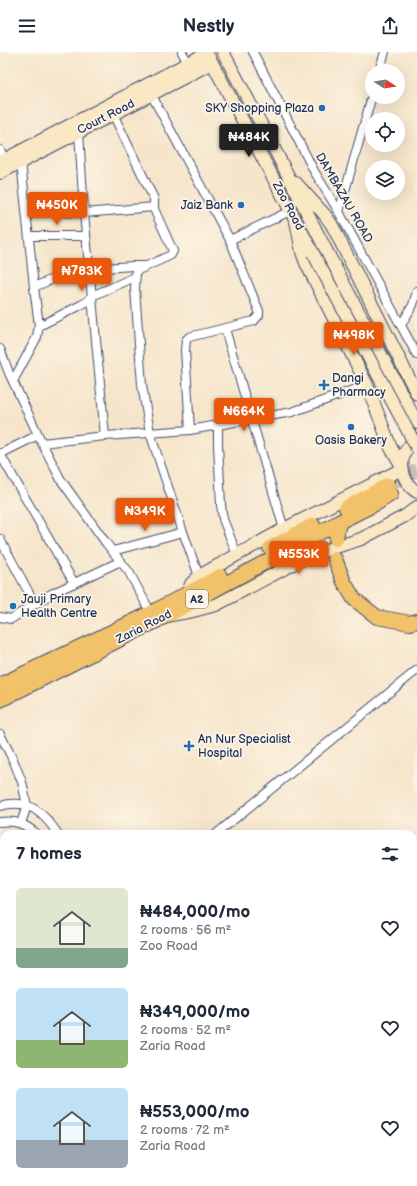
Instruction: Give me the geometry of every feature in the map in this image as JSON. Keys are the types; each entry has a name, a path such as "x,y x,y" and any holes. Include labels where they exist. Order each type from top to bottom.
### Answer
{"highway":[{"name":"Zaria Road","path":"0,685 151,613 390,489 376,503 168,615 0,700"},
{"path":"336,538 339,522"},
{"path":"335,559 344,582 354,600 377,617 410,623 417,621"}],"main road":[{"name":"Zoo Road","path":"223,52 324,248 417,423"},
{"name":"Zoo Road","path":"208,56 417,448"},
{"name":"Court Road","path":"3,163 185,57 208,56"},
{"name":"Court Road","path":"3,163 21,162 79,132 151,94 208,56"},
{"path":"287,174 325,214 332,225 417,394"},
{"path":"293,216 306,263 367,385 391,448 402,468 404,477 408,484 417,492"},
{"path":"402,468 404,455 409,446 417,439"},
{"path":"188,593 191,584 199,576 284,529 402,468"},
{"path":"168,615 193,612 216,605 308,556 361,539 405,516 417,507"}],"street":[{"name":"DAMBAZAU ROAD","path":"253,52 314,171 339,212 417,355"},
{"path":"381,64 385,52"},
{"path":"151,94 230,240 260,311 257,319 254,321 188,337 186,340 185,350 190,430"},
{"path":"339,212 370,104"},
{"path":"113,114 154,199 154,207 173,252 171,255 136,271 138,337 142,384 150,434 199,576"},
{"path":"79,132 88,267 105,436"},
{"path":"13,381 37,337 39,326 21,162"},
{"path":"26,211 84,213 154,207"},
{"path":"230,240 293,216"},
{"path":"28,236 86,236"},
{"path":"34,287 88,267 146,266"},
{"path":"39,326 81,305 88,301 92,296 135,277"},
{"path":"401,325 413,305 417,291"},
{"path":"225,329 284,529"},
{"path":"0,350 40,439 62,480 112,551 129,572 151,613"},
{"path":"74,583 0,454 40,439 150,434 190,430 292,412 367,385"},
{"path":"218,425 221,504 223,519 237,555"},
{"path":"112,551 183,532"},
{"path":"0,539 35,604"},
{"path":"1,615 11,619 74,583 121,561"},
{"path":"221,830 417,670"},
{"path":"0,734 22,782 27,806 21,823"},
{"path":"0,806 9,803 35,809 48,820 55,830"},
{"path":"0,822 8,821 21,823 32,830"}],"tunnel":[{"path":"388,485 417,470"}],"place":[{"name":"SKY Shopping Plaza","path":"322,108"},
{"name":"Jaiz Bank","path":"241,205"},
{"name":"Dangi Pharmacy","path":"324,385"},
{"name":"Oasis Bakery","path":"351,427"},
{"name":"Jauji Primary Health Centre","path":"13,606"},
{"name":"An Nur Specialist Hospital","path":"189,746"}]}
